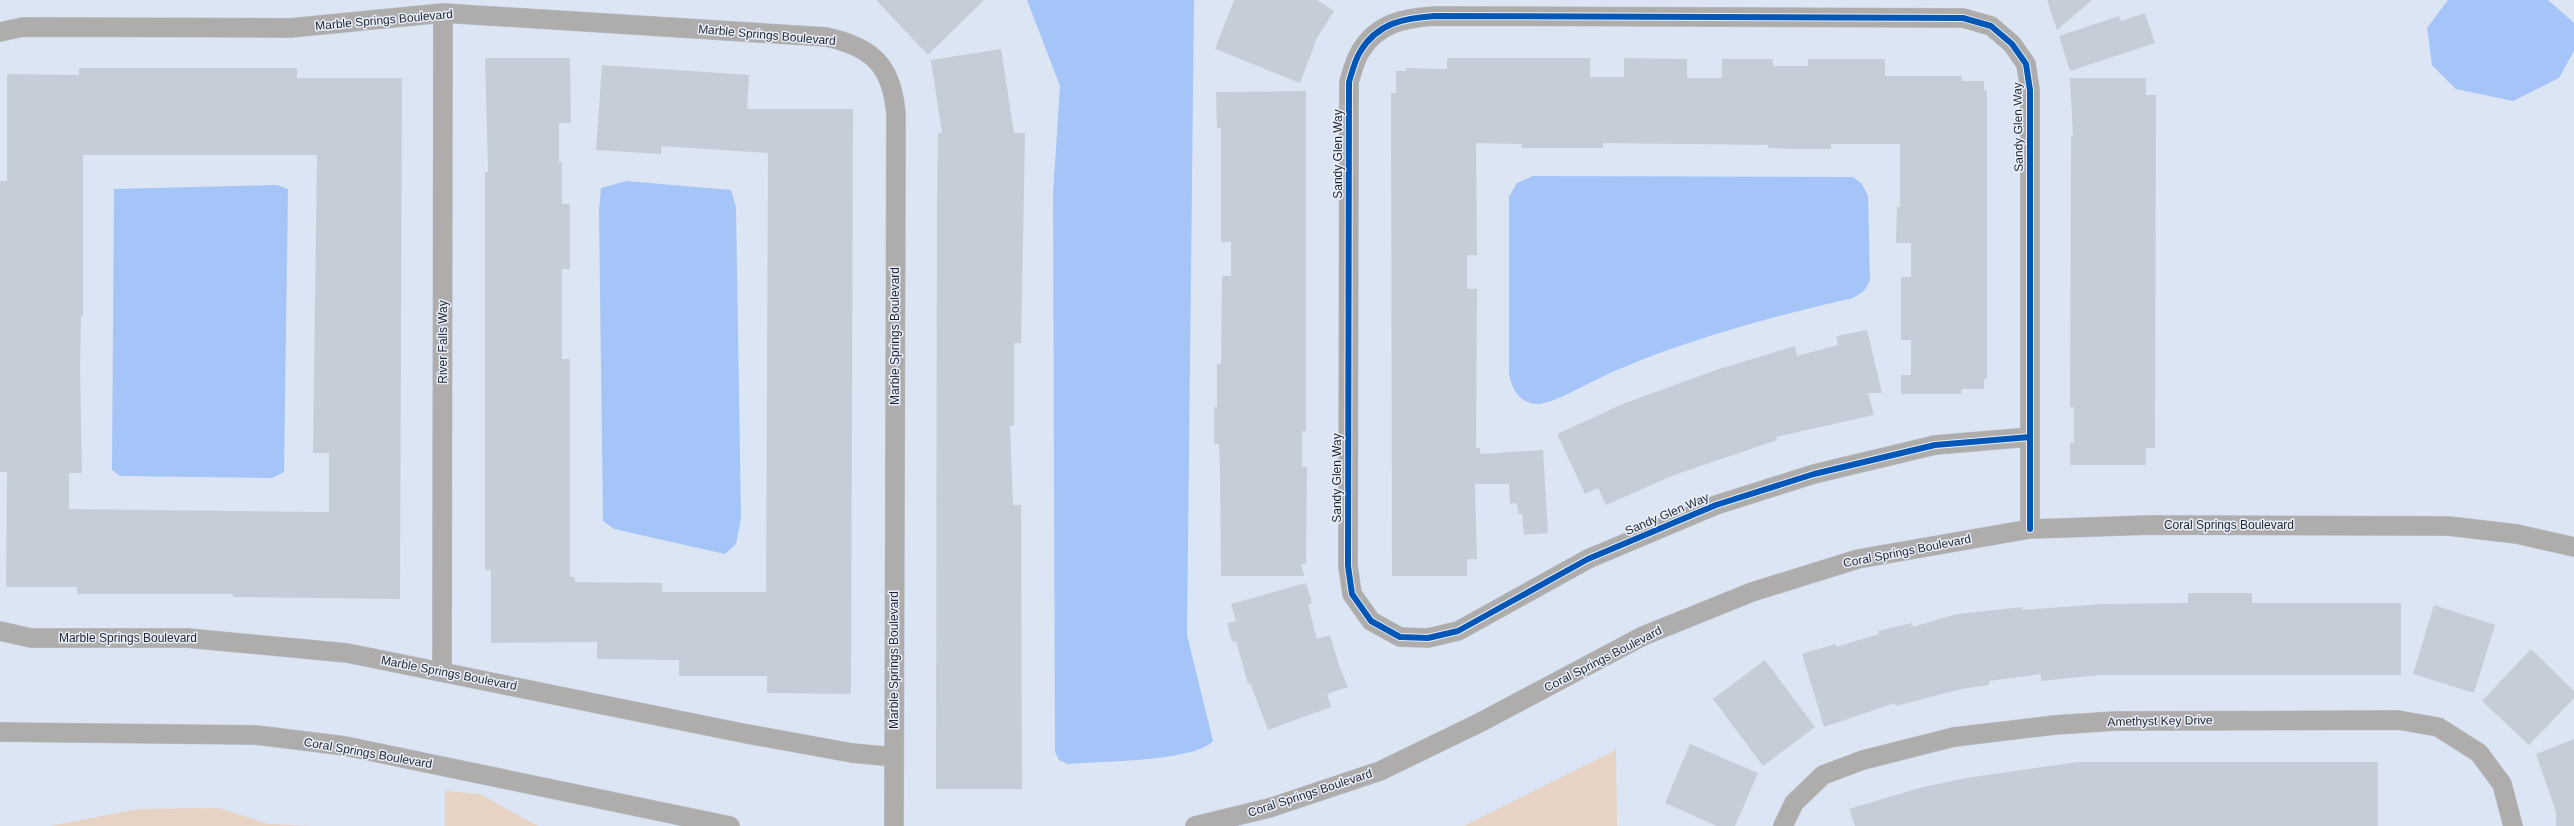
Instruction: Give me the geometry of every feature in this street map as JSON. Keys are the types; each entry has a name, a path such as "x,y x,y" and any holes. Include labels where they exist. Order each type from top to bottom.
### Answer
{"street":[{"name":"Marble Springs Boulevard","path":"0,32 23,27 290,28 443,13 826,37 849,42 868,52 888,76 894,92 896,114 894,826"},
{"name":"River Falls Way","path":"442,671 443,13"},
{"name":"Sandy Glen Way","path":"2030,437 1935,446 1814,474 1716,505 1588,559 1458,631 1428,638 1400,637 1371,621 1352,594 1348,566 1349,82 1360,52 1381,29 1406,18 1435,16 1963,18 1991,26 2012,44 2026,64 2030,90 2030,437 2030,529"},
{"name":"Coral Springs Boulevard","path":"1195,826 1269,808 1380,771 1481,722 1643,636 1752,592 1858,558 2030,529 2150,525 2448,526 2517,534 2574,547"},
{"name":"Marble Springs Boulevard","path":"0,632 30,638 187,638 247,642 347,653 442,671 742,733 852,753 894,756"},
{"name":"Amethyst Key Drive","path":"1783,826 1794,803 1823,775 1863,760 1954,736 2055,725 2116,721 2390,720 2438,728 2479,753 2502,784 2513,826"},
{"name":"Coral Springs Boulevard","path":"0,732 256,735 345,746 730,826"}],"shaded area":[{"path":"1616,750 1617,826 1464,826"},
{"path":"445,791 480,794 538,826 445,826"},
{"path":"219,808 268,824 313,826 50,826 138,809"}],"water":[{"path":"1027,0 1194,0 1187,635 1213,741 1202,748 1167,757 1068,764 1059,760 1055,752 1053,194 1060,86"},
{"path":"2448,0 2548,0 2574,23 2574,51 2559,78 2513,101 2456,89 2432,65 2427,28"},
{"path":"1533,176 1853,177 1862,184 1868,196 1870,280 1864,291 1853,298 1778,316 1703,338 1622,368 1552,401 1537,404 1531,403 1525,401 1517,394 1512,385 1509,374 1509,197 1517,183"},
{"path":"626,181 731,190 736,207 741,518 736,544 725,554 614,529 603,521 599,211 601,188"},
{"path":"277,185 288,189 284,472 272,478 120,476 112,470 114,189"}],"building":[{"path":"876,0 984,0 928,55"},
{"path":"1234,0 1317,0 1334,11 1317,38 1300,83 1215,49"},
{"path":"2047,0 2092,0 2057,30"},
{"path":"2145,13 2155,43 2070,71 2059,36 2119,16 2121,21"},
{"path":"1001,49 1014,133 1025,133 1021,343 1014,343 1014,426 1010,426 1013,505 1021,505 1022,789 936,789 937,207 938,133 942,133 931,60"},
{"path":"485,58 570,58 571,123 559,123 559,162 562,162 562,204 570,204 570,269 562,269 562,359 570,359 570,577 575,577 575,582 662,583 662,592 766,592 768,153 661,146 661,154 596,150 602,65 749,75 747,109 853,109 851,694 767,693 767,676 679,676 679,660 597,659 597,642 491,643 491,570 485,570 485,172 488,172"},
{"path":"1447,58 1590,58 1590,77 1624,77 1624,58 1687,59 1687,78 1722,78 1722,59 1773,59 1773,66 1808,66 1808,59 1885,59 1885,76 1962,76 1962,81 1984,81 1984,90 1987,90 1987,379 1984,379 1984,389 1962,389 1961,394 1901,394 1901,375 1911,375 1911,340 1901,340 1901,277 1911,277 1911,243 1896,243 1897,207 1900,207 1900,144 1831,144 1831,149 1795,149 1768,148 1768,145 1603,143 1603,148 1522,148 1522,144 1476,143 1477,255 1467,255 1467,289 1477,289 1476,448 1480,448 1480,454 1543,450 1548,533 1524,535 1522,514 1518,514 1517,503 1510,504 1509,484 1475,484 1477,559 1467,559 1467,576 1392,576 1391,93 1396,93 1396,71 1406,71 1406,68 1447,69"},
{"path":"79,68 297,68 297,78 402,78 400,599 233,597 233,594 77,594 77,587 6,587 7,472 0,472 0,181 7,181 7,74 79,75","holes":["83,155 317,155 313,453 329,453 329,512 69,509 69,473 82,473 80,368 81,317 83,317"]},
{"path":"2070,78 2146,78 2146,95 2156,95 2155,448 2146,448 2146,465 2070,465 2070,443 2074,443 2074,407 2070,407 2071,136 2073,136"},
{"path":"1306,91 1306,431 1302,431 1302,467 1307,467 1306,564 1301,564 1304,576 1221,576 1219,444 1214,444 1214,407 1217,407 1217,364 1221,364 1222,276 1231,276 1231,242 1221,242 1221,128 1217,128 1216,92"},
{"path":"1867,330 1882,393 1868,393 1874,415 1776,437 1777,440 1674,475 1606,505 1598,488 1585,494 1557,434 1625,403 1719,369 1795,346 1797,356 1838,345 1836,336"},
{"path":"1306,583 1312,603 1308,605 1317,639 1330,635 1339,665 1348,687 1327,694 1331,707 1268,730 1250,683 1248,684 1236,641 1232,642 1227,623 1236,621 1231,604"},
{"path":"2188,593 2252,593 2252,603 2401,603 2401,675 2100,675 2041,681 2041,674 1989,681 1989,685 1961,689 1896,706 1895,703 1824,727 1802,654 1835,644 1836,647 1879,634 1878,631 1912,623 1913,627 1957,614 2022,607 2022,610 2103,604 2188,603"},
{"path":"2434,605 2495,625 2474,693 2413,674"},
{"path":"2531,649 2574,691 2574,698 2529,745 2482,701"},
{"path":"1765,660 1815,727 1763,766 1713,699"},
{"path":"2574,739 2574,826 2556,826 2556,812 2536,754"},
{"path":"1690,744 1758,773 1735,826 1717,826 1665,803"},
{"path":"2078,762 2378,762 2378,826 1855,826 1849,809 1919,788 1966,778"}],"cycle path":[{"path":"2030,437 2030,90 2026,64 2012,44 1991,26 1963,18 1435,16 1413,18 1383,28 1367,42 1360,52 1355,62 1349,82 1348,566 1352,594 1371,621 1400,637 1428,638 1458,631 1588,559 1716,505 1814,474 1935,445 2030,437 2030,529"}]}
